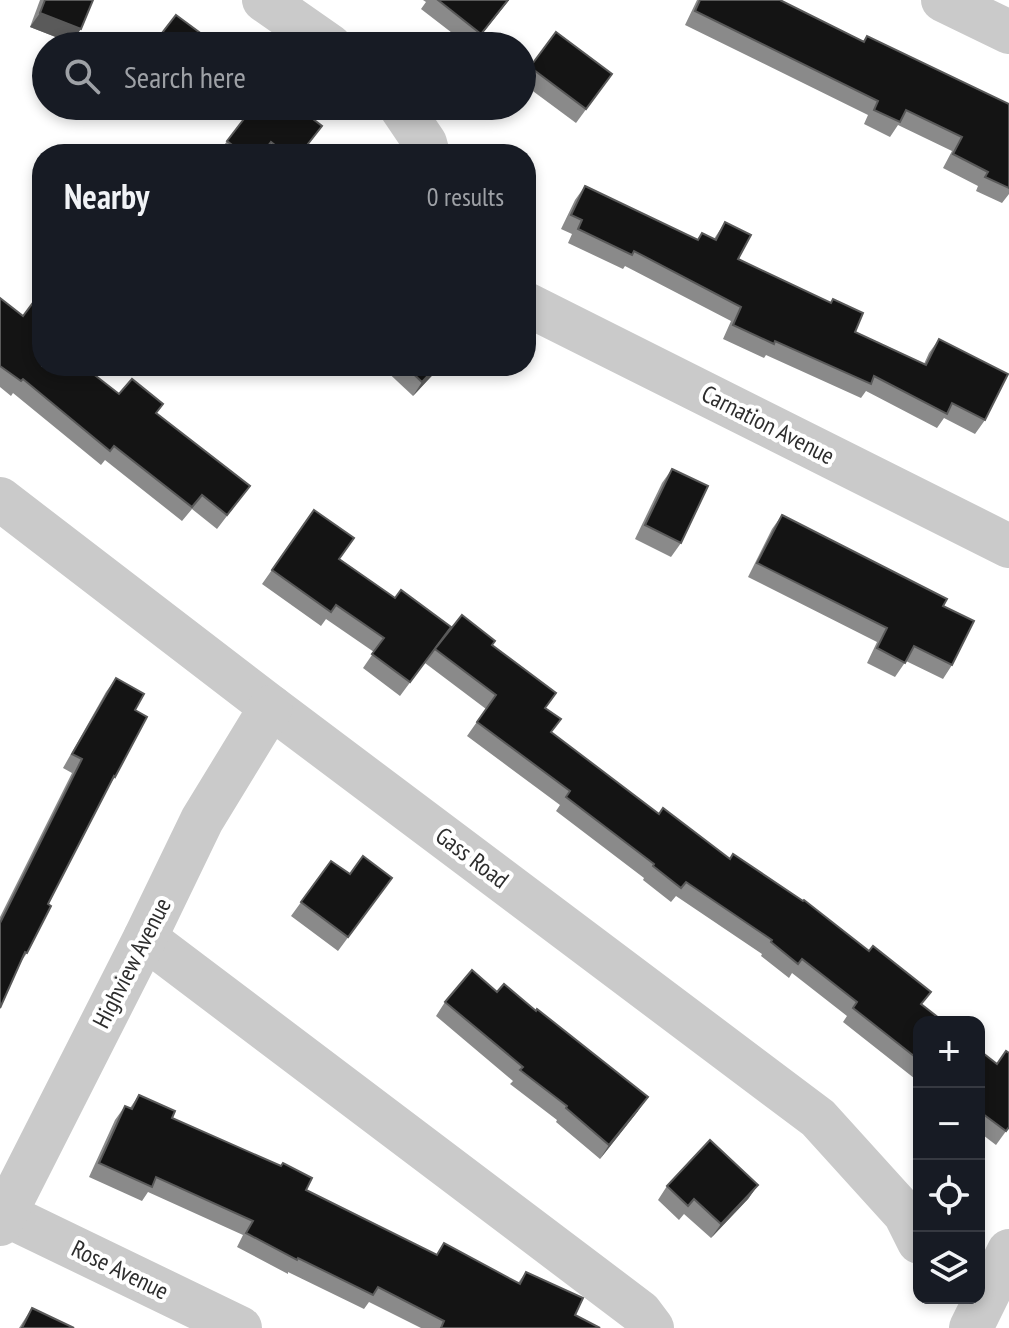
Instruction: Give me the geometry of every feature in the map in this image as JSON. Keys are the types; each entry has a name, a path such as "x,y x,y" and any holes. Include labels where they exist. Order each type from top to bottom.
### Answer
{"street":[{"path":"264,0 310,32"},
{"path":"943,0 1009,32"},
{"path":"409,120 425,144"},
{"name":"Carnation Avenue","path":"536,309 1009,546"},
{"name":"Gass Road","path":"0,499 818,1118 905,1214 914,1232"},
{"name":"Highview Avenue","path":"2,1217 202,820 271,707"},
{"path":"145,938 640,1312 652,1328"},
{"name":"Rose Avenue","path":"2,1217 240,1328"},
{"path":"971,1328 1009,1251"},
{"path":"950,1304 962,1328"}],"building":[{"path":"45,0 93,0 81,29 40,13"},
{"path":"438,0 508,0 483,32 478,32"},
{"path":"700,0 780,0 864,42 867,36 1009,104 1009,188 985,177 988,172 953,154 962,137 906,110 900,122 874,110 878,101 695,11"},
{"path":"176,15 199,32 163,32"},
{"path":"556,32 612,74 586,109 536,72 536,59"},
{"path":"243,120 314,120 322,126 308,144 231,144 227,141"},
{"path":"585,186 698,240 702,233 716,240 725,222 751,235 738,259 831,303 833,299 863,313 855,332 926,365 939,339 1008,374 985,420 952,403 947,414 874,376 871,384 733,325 741,307 634,251 632,255 578,229 582,220 571,215"},
{"path":"0,298 23,316 32,304 32,376 96,376 119,394 132,379 163,404 156,413 250,486 227,515 202,495 192,507 114,446 110,451 23,379 21,381 0,366"},
{"path":"672,469 708,486 681,543 645,525"},
{"path":"314,510 354,538 339,559 395,598 401,590 451,627 410,682 372,654 384,638 336,605 331,612 272,570"},
{"path":"782,515 947,599 943,606 974,621 952,665 914,646 905,663 877,648 887,628 757,563"},
{"path":"462,615 495,641 492,645 556,693 545,708 561,719 551,732 659,814 663,808 730,859 733,854 804,900 869,951 873,946 931,992 921,1004 936,1016 913,1016 913,1055 853,1008 857,1002 802,959 798,964 772,940 686,882 681,888 566,797 570,791 477,722 496,695 435,649"},
{"path":"116,678 144,694 135,710 147,717 48,904 51,906 25,952 0,1008 0,923 82,759 72,754"},
{"path":"363,856 392,878 348,937 301,902 331,861 350,874"},
{"path":"472,970 497,992 504,984 648,1097 609,1145 445,1002"},
{"path":"1006,1051 1009,1053 1009,1127 1006,1131 985,1115 985,1055 997,1064"},
{"path":"139,1095 175,1111 172,1118 312,1178 306,1190 437,1255 444,1243 520,1284 526,1272 583,1298 575,1315 600,1328 441,1328 444,1321 378,1287 373,1295 246,1233 253,1221 156,1177 152,1187 99,1163 125,1106 132,1109"},
{"path":"710,1140 758,1185 721,1224 694,1199 688,1206 667,1186"},
{"path":"32,1308 74,1328 22,1328"}]}
